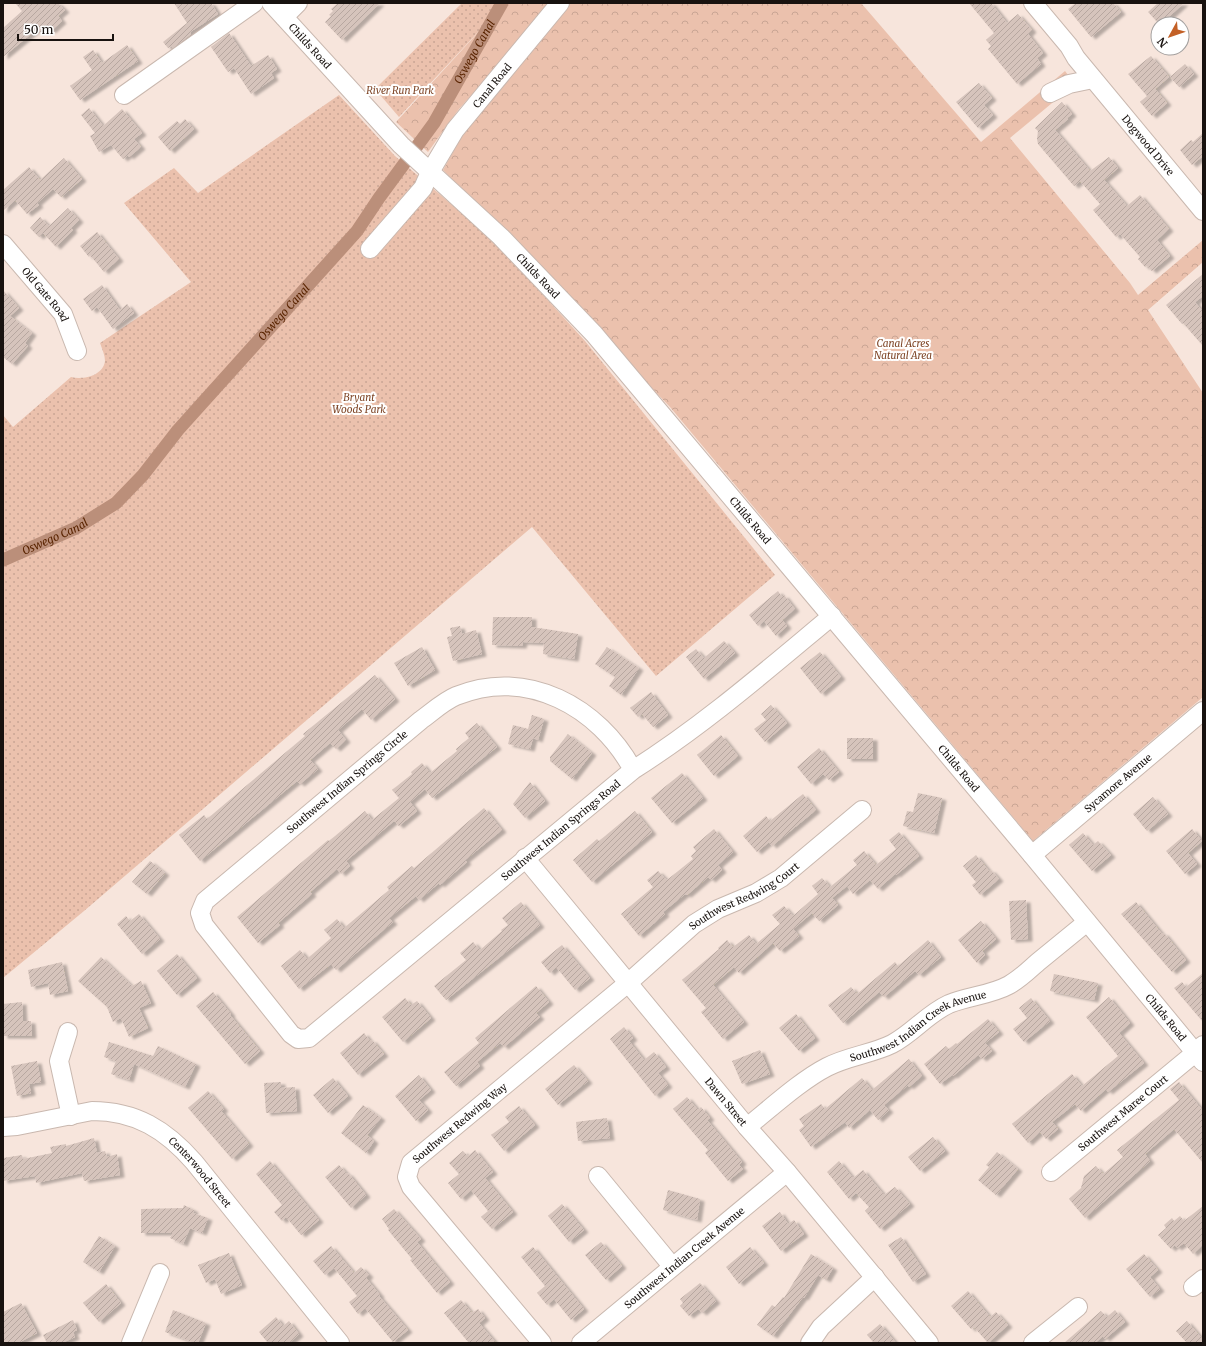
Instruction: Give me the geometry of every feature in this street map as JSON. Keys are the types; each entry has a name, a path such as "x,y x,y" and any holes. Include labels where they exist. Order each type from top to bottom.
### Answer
{"street":[{"path":"124,95 254,3"},
{"name":"Childs Road","path":"271,3 363,104 426,168 501,237 594,334 1087,922 1200,1053"},
{"path":"284,17 298,3"},
{"name":"Canal Road","path":"370,249 423,188 426,168 455,130 560,3"},
{"name":"Dogwood Drive","path":"1034,3 1069,46 1076,58 1203,211"},
{"path":"1050,94 1069,84 1093,78"},
{"name":"Old Gate Road","path":"3,244 63,314 77,351"},
{"name":"Southwest Indian Springs Road","path":"291,1034 298,1039 309,1038 633,770 668,748 711,716 832,616"},
{"name":"Southwest Indian Springs Circle","path":"291,1034 204,925 200,913 205,901 421,720 455,697 477,689 504,686 535,690 563,701 598,724 619,746 633,770"},
{"name":"Sycamore Avenue","path":"1032,855 1203,711"},
{"name":"Southwest Redwing Court","path":"628,983 702,917 756,893 781,878 862,810"},
{"name":"Dawn Street","path":"525,858 747,1127 787,1172 929,1343"},
{"name":"Southwest Indian Creek Avenue","path":"747,1127 805,1081 826,1067 847,1058 877,1050 892,1044 929,1015 948,1005 967,998 993,992 1009,985 1087,922"},
{"name":"Southwest Redwing Way","path":"542,1343 411,1187 407,1177 411,1163 628,983"},
{"path":"68,1032 59,1061 71,1116"},
{"name":"Southwest Maree Court","path":"1051,1172 1200,1053"},
{"name":"Centerwood Street","path":"3,1127 71,1116 92,1111 119,1113 148,1123 174,1142 194,1162 338,1342"},
{"name":"Southwest Indian Creek Avenue","path":"581,1343 787,1172"},
{"path":"598,1176 672,1266"},
{"path":"131,1343 160,1273"},
{"path":"810,1343 821,1327 875,1277"},
{"path":"1033,1343 1078,1307"}],"green space":[{"name":"River Run Park","path":"462,3 505,3 399,117 375,89"},
{"path":"505,3 554,3 459,109 428,152 396,122"},
{"name":"Canal Acres Natural Area","path":"569,3 861,3 981,142 1065,71 1075,84 1010,138 1130,283 1138,295 1203,240 1203,262 1148,310 1203,393 1203,697 1033,841 670,407 443,170 472,118"},
{"name":"Bryant Woods Park","path":"339,95 395,156 472,222 514,263 585,341 775,575 656,676 532,527 84,911 3,978 3,415 13,427 71,377 81,378 92,376 97,373 101,370 105,361 100,343 191,282 124,203 174,168 198,193"}],"building":[{"path":"15,3 58,3 65,10 58,16 62,21 51,31 46,26 39,32 37,29 3,57 3,28 22,11"},
{"path":"174,3 211,3 218,14 190,32 191,34 173,48 171,46 168,48 163,42 187,23"},
{"path":"338,3 380,3 342,40 325,22 331,16 329,15 333,11 331,9"},
{"path":"969,3 991,3 1007,23 1018,14 1032,30 1028,34 1043,53 1037,58 1041,64 1017,84 988,49 991,46 986,40 994,33"},
{"path":"1076,3 1113,3 1121,12 1091,37 1068,9"},
{"path":"1158,3 1184,3 1170,16 1152,16 1148,12"},
{"path":"229,33 251,66 268,55 277,69 271,73 274,78 251,94 234,68 228,72 211,47"},
{"path":"127,45 138,61 80,100 70,86 92,70 83,57 93,50 102,63"},
{"path":"1151,56 1169,77 1155,89 1167,103 1152,116 1140,102 1147,96 1128,74"},
{"path":"1185,64 1194,74 1179,87 1170,77"},
{"path":"979,83 992,98 984,105 993,115 978,128 956,102"},
{"path":"1062,102 1072,114 1055,130 1090,171 1109,157 1118,168 1104,180 1127,206 1140,195 1169,229 1157,240 1170,256 1152,271 1147,266 1145,267 1138,259 1140,257 1120,234 1116,237 1093,210 1100,204 1080,181 1074,186 1038,144 1038,131 1035,128"},
{"path":"89,108 103,126 122,109 142,133 134,139 141,147 129,157 128,155 123,159 111,145 99,152 90,136 95,133 81,115"},
{"path":"185,119 194,129 170,151 158,137 177,121 180,124"},
{"path":"1203,133 1203,156 1192,165 1180,150 1191,140 1193,142"},
{"path":"64,158 82,179 61,197 53,189 37,203 39,205 27,214 15,200 3,211 3,190 29,167 40,180"},
{"path":"68,208 79,220 71,228 73,230 56,247 43,233 39,237 30,228 40,217 49,226"},
{"path":"97,232 119,259 104,272 90,255 89,257 80,246"},
{"path":"1203,274 1203,296 1195,302 1203,312 1203,346 1166,305"},
{"path":"102,285 120,310 127,304 134,313 113,329 97,307 92,311 83,299"},
{"path":"3,290 19,308 10,316 32,333 25,343 28,346 12,364 3,357"},
{"path":"778,591 782,597 784,595 795,609 782,620 787,626 776,636 764,621 758,626 749,615"},
{"path":"493,617 532,617 532,627 578,634 574,659 543,654 544,643 523,642 522,646 492,645"},
{"path":"460,626 462,634 476,630 482,654 453,661 447,637 452,636 450,628"},
{"path":"724,641 735,653 704,679 686,657 696,649 704,658"},
{"path":"422,647 435,670 408,686 394,663"},
{"path":"607,647 639,668 621,695 609,686 615,677 595,664"},
{"path":"820,652 841,677 821,694 800,668"},
{"path":"375,675 395,699 371,720 362,709 338,730 346,740 336,749 330,743 310,760 318,769 300,784 297,781 200,861 179,835 204,815 207,819 305,736 303,734"},
{"path":"651,692 668,715 653,727 642,714 638,717 630,708"},
{"path":"771,705 787,723 765,742 754,729 766,720 761,714"},
{"path":"532,715 544,719 538,740 533,738 530,749 508,744 513,725 528,729"},
{"path":"477,723 497,747 432,798 425,789 410,802 417,811 399,826 394,821 346,861 350,866 341,874 337,869 310,892 312,894 278,923 280,925 258,943 237,917 328,840 329,841 365,811 372,820 399,798 392,790 412,774 411,772 422,763 430,773 457,751 456,749 469,738 465,733"},
{"path":"568,734 592,753 572,779 550,761 550,757"},
{"path":"721,735 738,756 714,776 697,755"},
{"path":"847,738 873,738 873,759 847,759"},
{"path":"819,748 839,772 829,780 823,774 811,784 797,767"},
{"path":"682,773 703,798 672,823 651,798"},
{"path":"530,782 545,801 525,818 513,804"},
{"path":"918,793 942,798 934,833 903,826 907,811 913,812"},
{"path":"803,794 816,810 772,846 769,842 757,852 743,836 766,816 770,821"},
{"path":"1153,797 1168,814 1147,831 1133,814"},
{"path":"484,808 502,830 465,860 467,862 440,885 439,883 419,900 416,896 389,918 393,922 336,970 331,964 299,989 281,966 300,950 307,959 331,938 324,930 337,919 344,928 389,890 387,887 412,866 414,868"},
{"path":"635,811 652,832 592,882 573,860 597,839 599,841"},
{"path":"714,829 733,852 718,865 722,870 711,880 708,877 687,895 685,894 663,912 665,914 639,936 621,914 653,887 647,880 658,871 667,880 693,859 691,856 696,851 693,847"},
{"path":"1192,829 1202,841 1188,853 1197,864 1185,874 1166,851"},
{"path":"899,832 919,856 896,875 895,874 878,889 870,880 853,894 847,886 832,898 838,905 819,921 812,913 793,929 799,936 780,951 773,943 739,973 734,967 713,985 744,1022 723,1039 701,1012 706,1008 682,980 719,949 718,948 727,940 733,947 749,935 756,944 780,924 772,915 784,906 793,916 818,894 812,886 822,878 830,887 857,865 853,860 864,851 876,865 896,849 889,840"},
{"path":"1083,833 1093,845 1098,841 1111,855 1092,871 1069,845"},
{"path":"976,855 989,871 991,870 999,879 980,895 972,885 976,882 963,866"},
{"path":"150,861 165,873 147,894 132,882"},
{"path":"1026,900 1028,939 1011,940 1009,901"},
{"path":"521,902 540,925 446,1000 434,986 466,960 460,953 473,942 480,950 502,931 501,930 508,925 502,918"},
{"path":"1136,902 1162,934 1164,933 1186,960 1172,972 1121,914"},
{"path":"139,914 160,939 142,954 117,924 126,916 130,921"},
{"path":"981,921 996,939 982,951 985,955 977,963 958,940"},
{"path":"928,940 941,957 919,975 915,971 884,997 879,992 843,1023 828,1005 851,987 857,994 895,962 898,966"},
{"path":"562,945 590,978 575,990 556,967 550,973 541,962"},
{"path":"177,954 197,978 177,995 157,971"},
{"path":"101,957 132,986 141,981 151,1003 139,1008 148,1028 129,1037 121,1018 113,1022 107,1007 78,981"},
{"path":"62,962 68,991 50,995 48,983 31,987 28,970"},
{"path":"1203,973 1203,1022 1174,988 1182,982 1186,987"},
{"path":"1054,974 1098,983 1094,1000 1050,991"},
{"path":"536,986 549,1002 536,1013 540,1017 504,1047 500,1043 477,1062 480,1066 456,1086 444,1072 479,1043 475,1038"},
{"path":"213,992 260,1051 245,1064 196,1006"},
{"path":"1109,997 1130,1023 1119,1033 1144,1063 1108,1092 1106,1089 1081,1111 1075,1104 1052,1122 1058,1129 1046,1139 1040,1132 1028,1143 1012,1124 1072,1074 1082,1086 1118,1056 1086,1017"},
{"path":"405,998 411,1005 417,1001 431,1018 403,1042 382,1017"},
{"path":"1031,998 1050,1021 1024,1042 1013,1029 1027,1018 1019,1008"},
{"path":"22,1002 23,1021 31,1021 32,1036 3,1036 3,1004"},
{"path":"796,1014 815,1038 799,1051 779,1028"},
{"path":"988,1019 999,1032 985,1043 992,1051 982,1059 978,1055 953,1076 952,1075 940,1084 924,1064 946,1046 949,1049 956,1043 957,1044"},
{"path":"624,1027 633,1038 629,1041 644,1060 654,1052 666,1067 658,1073 668,1085 655,1096 610,1039"},
{"path":"364,1033 384,1054 358,1075 340,1053"},
{"path":"109,1042 153,1056 158,1046 196,1064 185,1087 134,1064 129,1080 111,1074 116,1061 104,1057"},
{"path":"760,1050 770,1074 742,1084 732,1061"},
{"path":"909,1059 922,1076 909,1087 908,1085 884,1105 889,1110 878,1120 870,1110 849,1128 845,1122 811,1147 799,1130 804,1126 799,1119 821,1104 825,1109 862,1078 872,1090"},
{"path":"37,1061 41,1082 29,1084 31,1093 17,1096 11,1066"},
{"path":"574,1065 588,1081 558,1105 545,1089"},
{"path":"419,1075 431,1090 419,1100 428,1110 416,1121 395,1096"},
{"path":"333,1078 348,1096 328,1113 313,1095"},
{"path":"281,1082 281,1088 295,1087 297,1111 266,1113 264,1083"},
{"path":"1179,1082 1203,1111 1203,1163 1174,1129 1145,1154 1150,1161 1085,1218 1069,1199 1081,1188 1084,1176 1096,1166 1103,1174 1123,1157 1117,1150 1179,1100 1170,1089"},
{"path":"208,1091 224,1109 221,1111 249,1144 232,1159 188,1108"},
{"path":"687,1097 698,1110 701,1107 710,1118 707,1120 742,1162 739,1165 743,1169 728,1181 705,1153 708,1150 673,1109"},
{"path":"363,1105 381,1118 367,1135 374,1141 366,1153 341,1133"},
{"path":"519,1106 535,1125 504,1151 491,1135 509,1122 505,1117"},
{"path":"607,1118 610,1138 578,1141 576,1122"},
{"path":"933,1137 945,1151 920,1171 908,1157"},
{"path":"94,1138 97,1153 105,1151 107,1157 117,1154 120,1175 84,1181 82,1173 36,1183 35,1176 3,1181 3,1158 22,1155 23,1159 52,1153 50,1147 66,1144 66,1146"},
{"path":"475,1150 493,1172 485,1178 513,1212 492,1229 481,1217 488,1211 471,1190 461,1199 448,1183 459,1174 449,1163 463,1151 468,1156"},
{"path":"997,1152 1018,1169 996,1195 978,1180 989,1167 986,1165"},
{"path":"270,1161 319,1220 301,1235 286,1217 282,1221 274,1212 282,1205 256,1174"},
{"path":"839,1161 853,1178 863,1170 884,1195 895,1187 910,1204 880,1229 865,1211 869,1207 856,1193 849,1199 827,1172"},
{"path":"339,1165 347,1174 348,1173 366,1195 351,1208 325,1177"},
{"path":"668,1190 700,1199 697,1220 663,1210"},
{"path":"562,1204 584,1230 569,1242 548,1216"},
{"path":"184,1205 194,1210 193,1213 208,1218 202,1233 190,1228 183,1244 170,1238 173,1233 141,1233 141,1209 183,1208"},
{"path":"1203,1206 1203,1245 1193,1254 1184,1243 1177,1248 1175,1245 1171,1249 1158,1235 1166,1228 1164,1225 1172,1218 1174,1221 1180,1216 1184,1221"},
{"path":"394,1209 421,1239 417,1242 450,1282 437,1293 410,1260 412,1259 388,1230 389,1229 382,1219"},
{"path":"780,1212 788,1224 794,1220 804,1234 781,1251 762,1226"},
{"path":"99,1236 115,1246 99,1272 83,1262"},
{"path":"901,1237 926,1274 913,1282 888,1245"},
{"path":"601,1242 622,1266 606,1280 585,1255"},
{"path":"331,1246 354,1273 361,1267 369,1275 366,1278 408,1330 393,1342 365,1308 358,1314 349,1302 357,1296 334,1268 325,1275 313,1261"},
{"path":"533,1247 584,1309 571,1320 554,1299 547,1305 537,1293 545,1286 521,1257"},
{"path":"750,1247 764,1263 739,1284 726,1267"},
{"path":"229,1253 242,1285 221,1294 215,1279 206,1283 198,1265"},
{"path":"811,1254 833,1268 826,1280 818,1275 804,1298 803,1297 773,1336 757,1325 772,1305 775,1307 783,1297 784,1298"},
{"path":"1144,1254 1158,1270 1150,1277 1160,1289 1150,1297 1126,1269"},
{"path":"700,1283 716,1301 702,1313 698,1309 689,1316 680,1306 683,1303 680,1299"},
{"path":"106,1284 121,1303 99,1322 83,1303"},
{"path":"968,1291 990,1317 996,1312 1008,1325 988,1343 974,1327 971,1329 951,1306"},
{"path":"461,1300 472,1313 478,1309 485,1318 479,1323 496,1343 469,1343 444,1313"},
{"path":"21,1303 37,1333 18,1343 3,1343 3,1312"},
{"path":"173,1310 206,1323 198,1343 165,1332"},
{"path":"1115,1310 1125,1322 1105,1339 1103,1336 1095,1343 1064,1343 1101,1311 1107,1317"},
{"path":"276,1317 283,1326 289,1321 299,1334 289,1343 268,1343 259,1332"},
{"path":"73,1320 77,1330 73,1332 75,1337 62,1343 47,1343 43,1335"},
{"path":"1187,1321 1203,1340 1203,1343 1187,1343 1176,1331"},
{"path":"880,1324 896,1343 874,1343 867,1335"}],"waterway":[{"name":"Oswego Canal","path":"3,560 76,528 116,503 143,475 178,430 357,231 379,198 434,123 502,3"}]}
